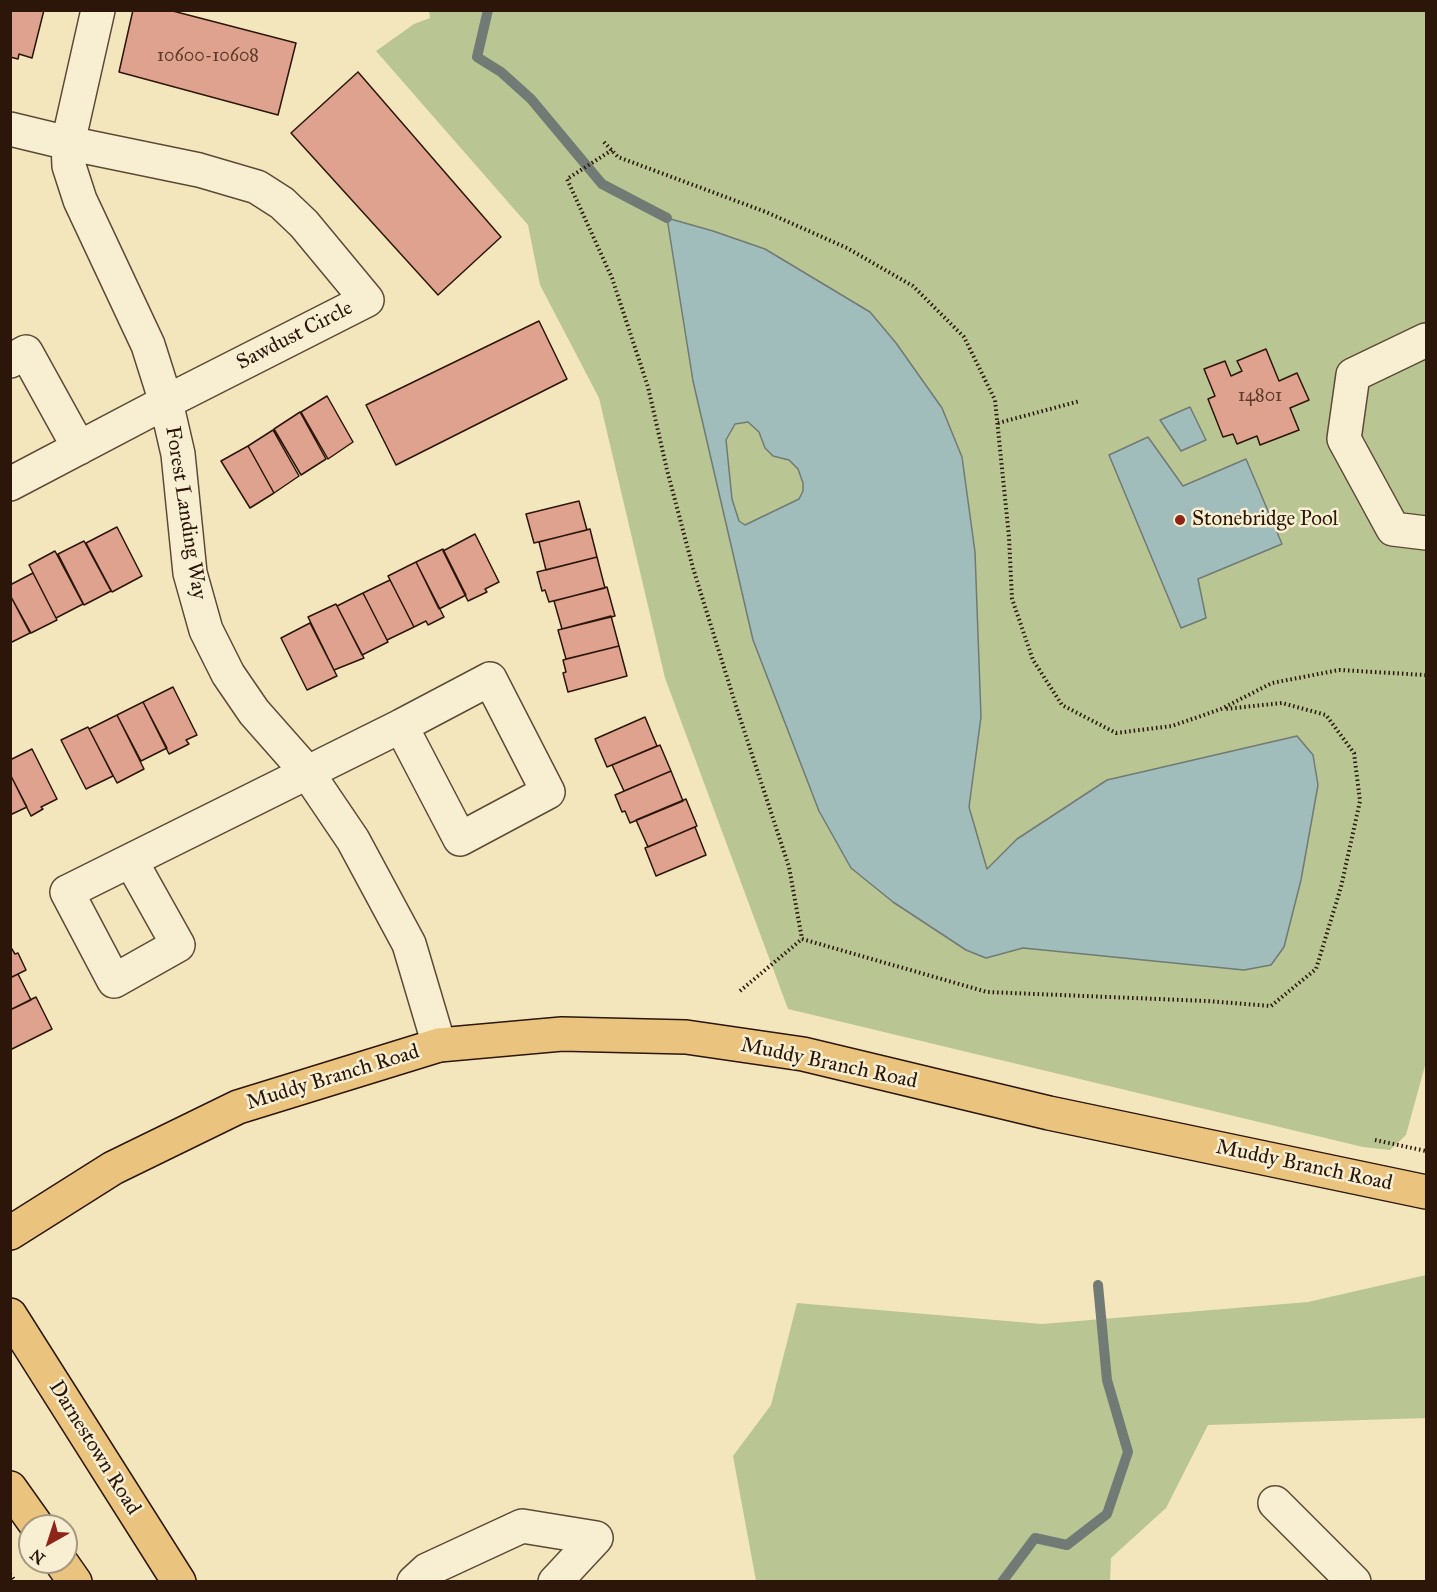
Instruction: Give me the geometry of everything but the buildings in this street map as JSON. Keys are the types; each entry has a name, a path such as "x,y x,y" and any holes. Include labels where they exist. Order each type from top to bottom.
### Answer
{"main road":[{"name":"Muddy Branch Road","path":"10,1233 113,1168 238,1107 439,1045 562,1034 686,1038 803,1054 1049,1113 1426,1192"},
{"name":"Darnestown Road","path":"10,1314 179,1581"},
{"path":"10,1488 28,1514"}],"street":[{"name":"Forest Landing Way","path":"98,10 68,143 69,166 80,200 148,345 166,402 178,454 190,573 206,630 228,674 254,712 308,772 353,840 409,944 439,1045"},
{"path":"10,129 68,143"},
{"name":"Sawdust Circle","path":"68,143 199,170 257,187 282,203 304,224 367,300 166,402"},
{"path":"1426,340 1353,375 1344,439 1393,529 1426,533"},
{"path":"10,361 26,352 79,448"},
{"path":"10,484 166,402"},
{"path":"131,861 490,679 548,792 460,839 401,726"},
{"path":"1275,1503 1354,1581"},
{"path":"414,1581 427,1570 522,1526 596,1538 555,1581"}],"path":[{"path":"604,142 618,157 766,212 847,248 913,286 964,336 995,400 1012,599 1033,660 1062,705 1116,733 1172,726 1221,709 1272,683 1339,670 1426,675"},
{"path":"612,150 567,179 612,278 648,387 666,470 693,568 789,867 802,939"},
{"path":"998,423 1080,401"},
{"path":"802,939 987,992 1271,1006 1316,969 1341,887 1360,801 1354,753 1326,715 1282,703 1221,709"},
{"path":"740,991 802,939"},
{"path":"1375,1140 1426,1151"},
{"path":"10,1574 16,1581"}],"green space":[{"path":"429,10 1426,11 1426,1062 1406,1135 1390,1150 1363,1147 788,1009 665,678 599,398 540,285 528,225 376,51 414,24 430,18"},
{"path":"1426,1275 1426,1418 1208,1425 1166,1508 1111,1558 1110,1581 756,1581 733,1456 771,1405 797,1303 1042,1324 1308,1302"}],"water":[{"path":"667,218 765,249 870,312 896,343 942,408 962,457 975,552 981,717 969,807 987,869 1017,839 1107,780 1297,736 1313,755 1318,785 1301,880 1284,947 1271,965 1244,970 1023,948 986,958 966,950 893,902 851,868 819,811 753,640 693,381","holes":["748,422 759,432 765,448 773,456 789,460 798,469 803,491 799,499 745,525 739,521 732,499 726,440 735,424"]},
{"path":"1190,407 1206,440 1181,451 1160,420"},
{"path":"1148,437 1183,486 1246,459 1282,544 1198,579 1206,618 1181,628 1109,455"}],"waterway":[{"path":"488,10 477,57 501,72 531,99 602,184 667,218"},
{"path":"1002,1582 1035,1538 1067,1545 1107,1514 1128,1452 1107,1380 1098,1285"}],"place":[{"name":"Stonebridge Pool","path":"1180,520"}]}
